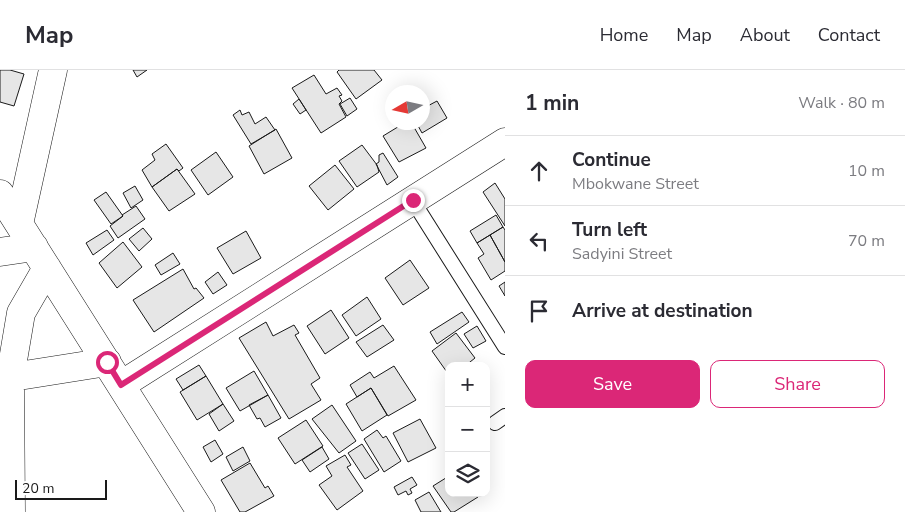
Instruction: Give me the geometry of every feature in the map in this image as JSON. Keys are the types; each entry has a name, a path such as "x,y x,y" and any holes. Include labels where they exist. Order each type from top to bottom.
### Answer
{"street":[{"path":"19,224 53,70"},
{"path":"121,385 505,142"},
{"path":"0,194 201,512"},
{"path":"0,252 40,257"},
{"path":"11,512 5,378 21,314 40,257"},
{"path":"5,378 107,362"}],"lane":[{"path":"413,200 505,347"}],"building":[{"path":"0,70 10,70 24,74 14,106 0,102"},
{"path":"133,70 147,70 137,77"},
{"path":"339,70 374,70 382,80 356,99 337,72"},
{"path":"314,75 326,94 337,88 342,95 339,96 342,101 339,104 346,117 321,133 292,88"},
{"path":"350,98 357,109 347,116 340,104"},
{"path":"299,99 306,110 300,114 293,104"},
{"path":"437,101 447,118 430,128 430,105"},
{"path":"240,110 242,115 249,112 255,124 266,117 275,130 251,144 233,115"},
{"path":"276,129 292,158 264,174 249,146"},
{"path":"393,130 416,130 426,148 399,162 383,136"},
{"path":"166,144 183,168 179,171 177,169 152,187 142,170 155,160 152,154"},
{"path":"362,145 377,165 379,172 357,187 339,161"},
{"path":"216,152 233,177 208,195 191,170"},
{"path":"383,153 398,177 387,185 376,164 379,162 379,155"},
{"path":"335,165 354,189 328,210 309,186"},
{"path":"177,169 195,194 169,211 152,187"},
{"path":"495,183 505,199 505,226 483,192"},
{"path":"135,186 143,200 131,208 123,193"},
{"path":"106,192 123,216 111,224 94,200"},
{"path":"136,206 145,219 118,238 110,226"},
{"path":"496,215 503,227 477,243 470,231"},
{"path":"503,227 505,230 505,262 490,235"},
{"path":"143,228 152,239 139,251 129,239"},
{"path":"107,230 114,240 93,255 86,243"},
{"path":"246,231 261,258 233,274 217,248"},
{"path":"490,235 505,262 505,271 491,280 478,258 484,254 477,243"},
{"path":"123,242 142,267 117,288 99,263"},
{"path":"173,253 180,264 161,275 155,265"},
{"path":"410,260 429,288 403,305 385,278"},
{"path":"183,269 194,289 196,288 204,298 154,332 133,300"},
{"path":"218,272 227,285 213,294 205,282"},
{"path":"505,282 505,296 499,286"},
{"path":"367,297 381,319 356,336 342,315"},
{"path":"331,310 349,338 325,354 307,326"},
{"path":"462,312 469,322 437,344 430,332"},
{"path":"266,322 273,336 294,325 299,333 295,335 320,378 311,384 321,400 289,419 239,338"},
{"path":"383,325 394,340 367,357 356,342"},
{"path":"477,326 486,341 473,348 464,334"},
{"path":"456,333 475,358 470,362 445,362 445,369 432,351"},
{"path":"199,365 206,376 183,390 176,379"},
{"path":"394,366 416,400 388,416 371,388 357,397 350,385 370,372 374,378"},
{"path":"254,371 268,395 240,411 226,388"},
{"path":"206,376 223,404 197,420 180,392"},
{"path":"371,388 387,415 362,431 346,404"},
{"path":"268,395 281,418 265,427 260,418 257,419 249,405"},
{"path":"223,404 234,421 219,431 209,414"},
{"path":"332,405 356,441 339,453 312,419"},
{"path":"420,419 436,448 408,462 393,433"},
{"path":"306,420 323,446 295,464 278,438"},
{"path":"377,430 383,438 386,436 401,461 384,472 364,439"},
{"path":"215,440 223,454 211,462 203,447"},
{"path":"362,444 379,470 365,479 348,453"},
{"path":"243,447 250,461 233,471 226,457"},
{"path":"322,447 329,459 310,472 302,460"},
{"path":"345,455 351,465 347,467 363,491 337,510 319,485 332,476 326,466"},
{"path":"250,463 265,488 268,486 274,496 245,512 240,512 221,480"},
{"path":"412,477 417,485 410,489 412,493 408,495 406,491 398,495 394,487"},
{"path":"445,478 445,497 478,497 451,512 433,486"},
{"path":"429,492 441,512 421,512 415,500"}],"route":[{"path":"107,362 121,385 413,200"}]}
